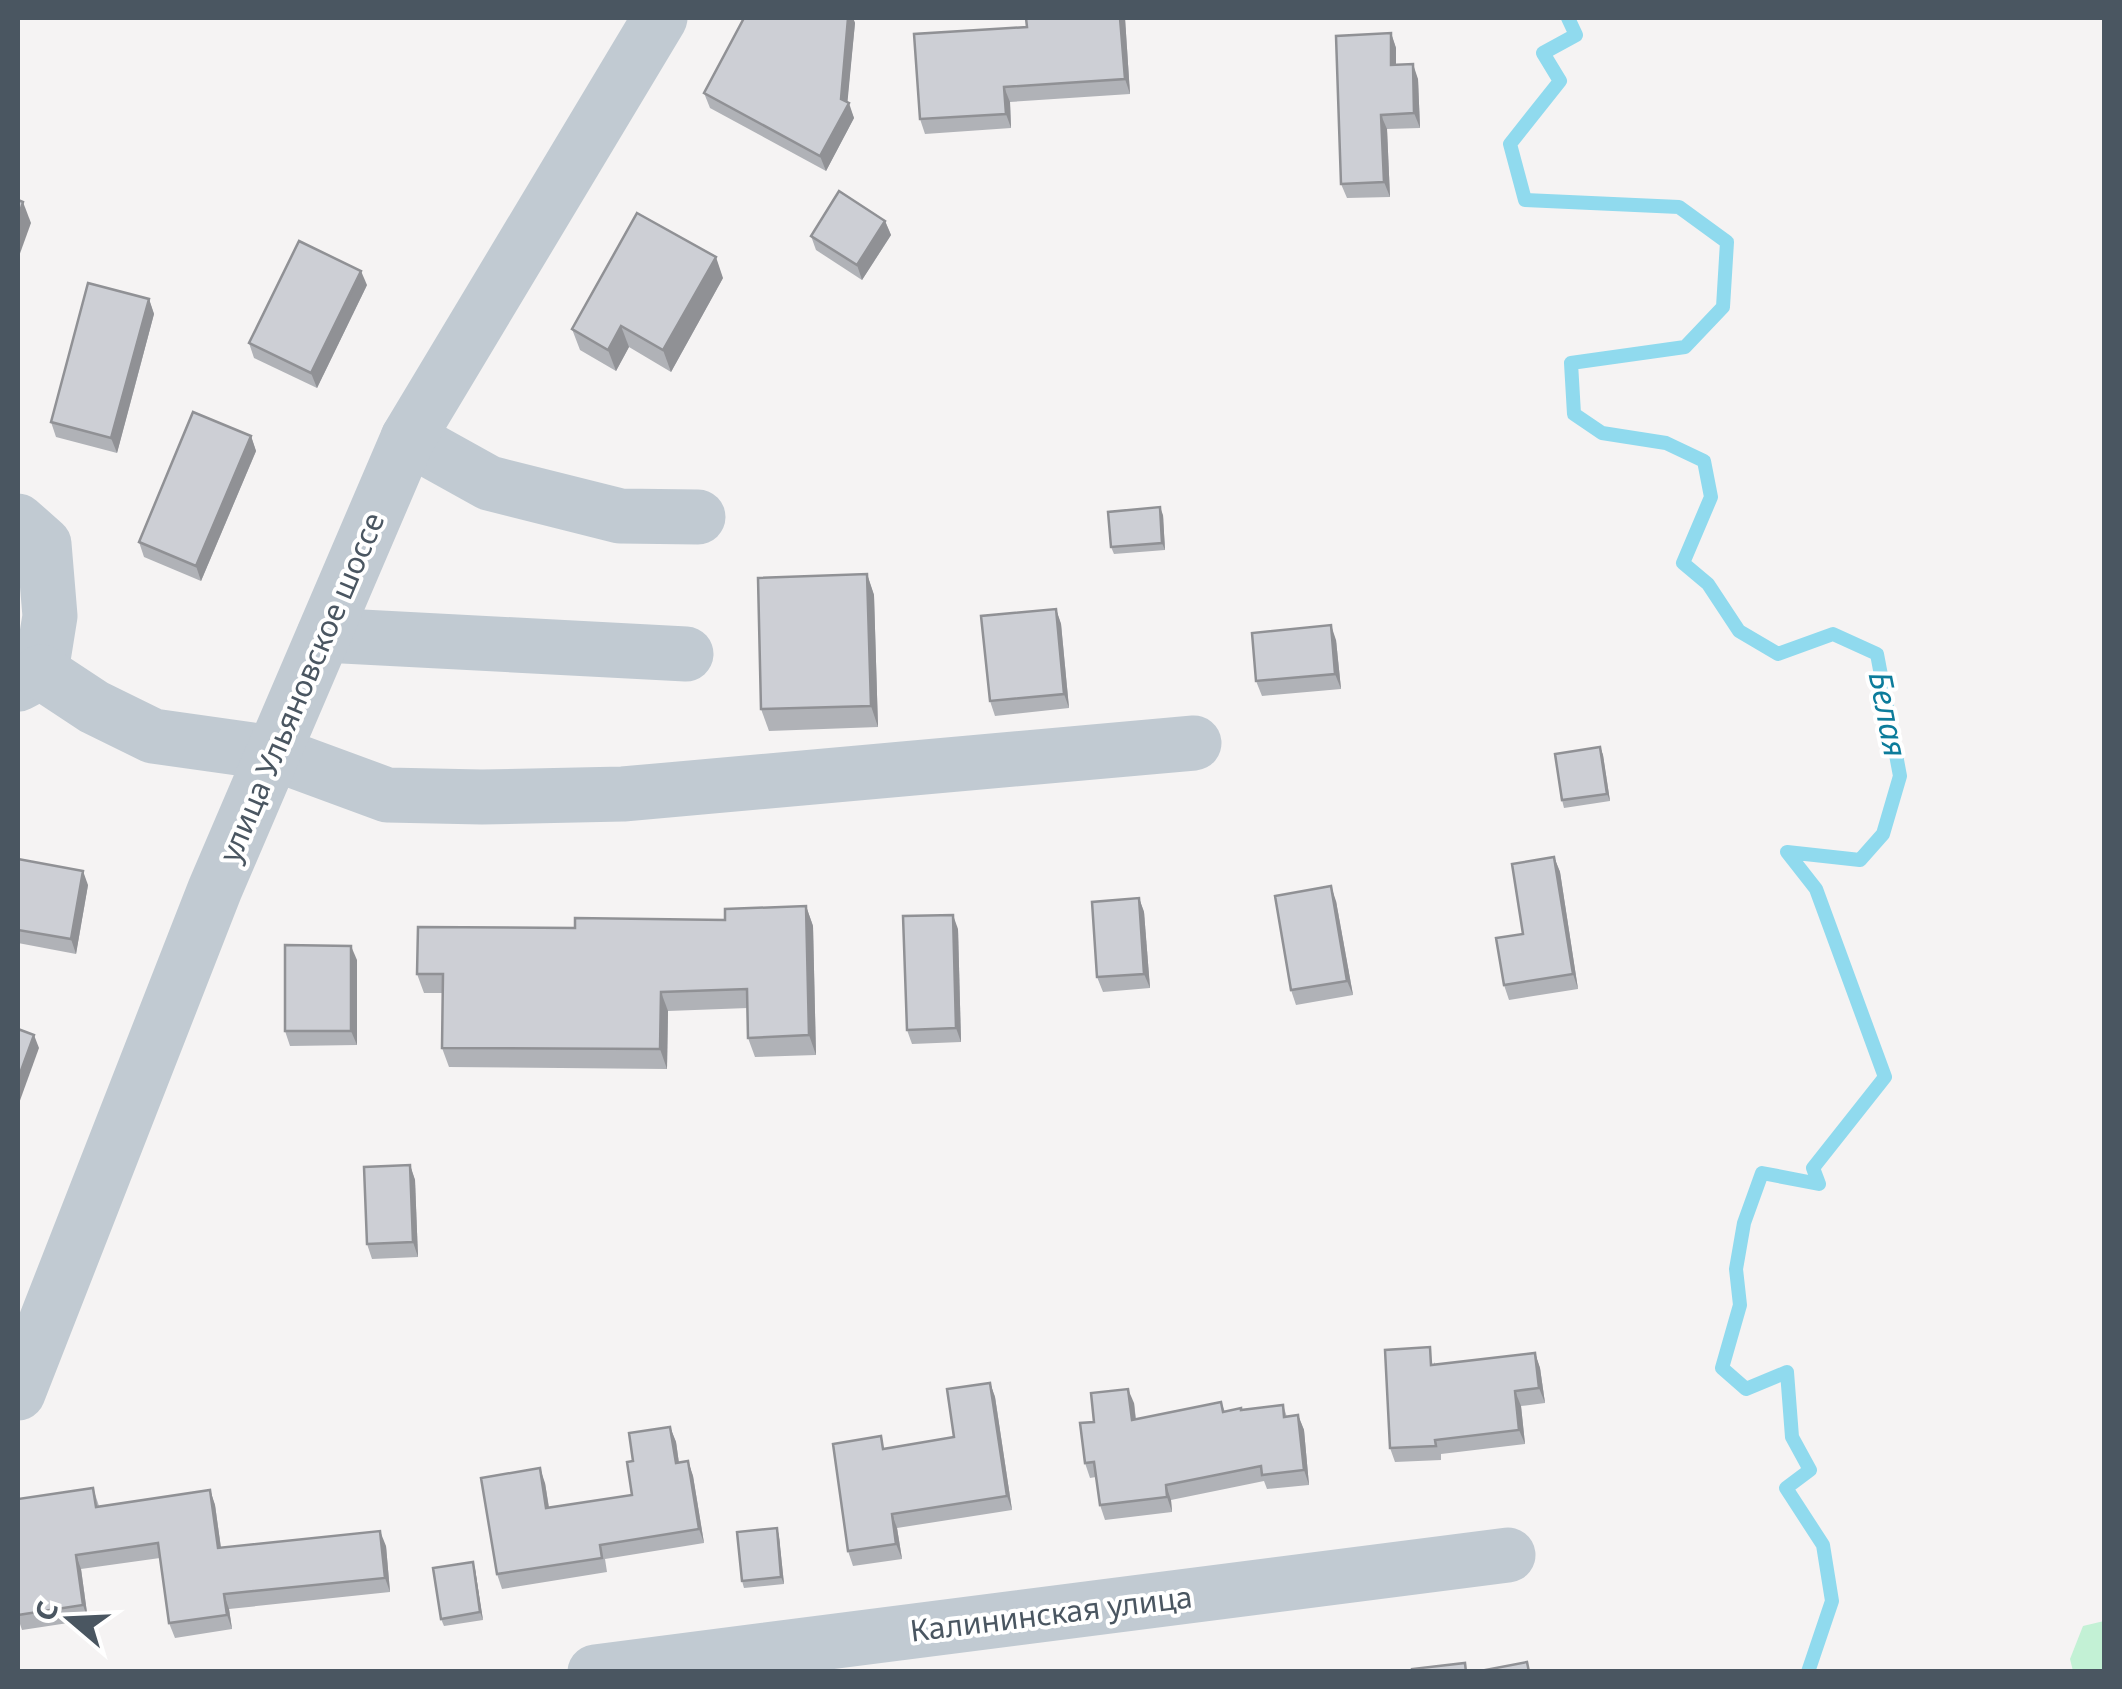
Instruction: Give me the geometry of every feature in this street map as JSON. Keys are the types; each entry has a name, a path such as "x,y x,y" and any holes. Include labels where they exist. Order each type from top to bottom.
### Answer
{"street":[{"name":"улица Ульяновское шоссе","path":"18,1393 215,889 408,438 660,18"},
{"path":"408,438 489,483 620,516 698,517"},
{"path":"18,521 44,544 50,616 29,678 153,736 273,752 387,795 622,794 1194,743"},
{"path":"324,635 686,654"},
{"name":"Калининская улица","path":"594,1672 1508,1555"}],"green space":[{"path":"2104,1621 2104,1671 2073,1671 2070,1659 2083,1626"}],"building":[{"path":"744,18 848,18 841,99 849,103 820,156 704,93"},
{"path":"1026,18 1120,18 1125,79 1004,87 1006,114 920,119 914,34 1027,27"},
{"path":"1391,33 1391,65 1413,64 1414,113 1381,115 1384,182 1341,184 1336,36"},
{"path":"839,191 885,221 857,265 811,236"},
{"path":"637,213 716,257 663,350 621,326 608,350 572,329"},
{"path":"299,241 361,271 311,373 249,343"},
{"path":"88,283 149,299 111,438 51,422"},
{"path":"193,412 251,436 196,566 139,542"},
{"path":"1160,507 1162,543 1111,547 1108,512"},
{"path":"867,574 871,706 761,709 758,578"},
{"path":"1056,609 1064,694 990,701 981,616"},
{"path":"1331,625 1335,674 1256,681 1252,633"},
{"path":"1600,747 1607,794 1562,800 1555,754"},
{"path":"1554,857 1573,974 1504,985 1496,938 1523,934 1512,864"},
{"path":"18,859 83,871 71,939 18,930"},
{"path":"1331,886 1347,981 1291,990 1275,896"},
{"path":"1139,898 1144,974 1097,977 1092,902"},
{"path":"806,906 809,1035 748,1038 747,989 661,992 660,1049 442,1048 443,974 417,974 418,927 575,928 575,918 725,920 725,909"},
{"path":"953,915 956,1028 907,1030 903,916"},
{"path":"285,945 351,946 351,1031 285,1031"},
{"path":"18,1029 34,1035 18,1079"},
{"path":"410,1165 413,1242 367,1244 364,1167"},
{"path":"1430,1347 1431,1365 1535,1353 1539,1388 1515,1391 1519,1430 1435,1440 1436,1446 1390,1448 1385,1350"},
{"path":"990,1383 1007,1496 892,1514 896,1544 848,1551 833,1444 881,1436 883,1449 954,1437 947,1389"},
{"path":"1128,1389 1132,1420 1221,1402 1223,1412 1283,1405 1284,1417 1298,1415 1304,1470 1262,1475 1261,1466 1166,1485 1167,1497 1100,1505 1094,1462 1085,1463 1080,1423 1094,1422 1091,1393"},
{"path":"670,1427 676,1463 688,1461 699,1529 600,1545 602,1558 497,1574 481,1478 540,1468 546,1508 632,1495 627,1462 633,1461 629,1433"},
{"path":"93,1488 96,1507 210,1490 218,1548 380,1531 385,1578 224,1594 227,1615 169,1623 158,1543 76,1555 83,1605 18,1615 18,1499"},
{"path":"777,1528 781,1577 742,1581 737,1532"},
{"path":"473,1562 480,1612 441,1619 433,1568"},
{"path":"1527,1662 1529,1672 1475,1672"},
{"path":"1465,1663 1466,1672 1412,1672 1412,1669"}],"waterway":[{"name":"Белая","path":"1568,18 1576,35 1543,53 1560,81 1510,144 1525,200 1679,207 1727,242 1723,307 1685,347 1571,363 1574,414 1602,433 1666,443 1704,461 1711,497 1683,563 1708,584 1739,631 1778,654 1833,634 1877,654 1900,776 1883,834 1860,860 1787,852 1816,889 1885,1077 1813,1168 1819,1184 1762,1173 1744,1223 1736,1269 1740,1305 1722,1368 1746,1389 1787,1372 1792,1437 1810,1470 1786,1488 1823,1545 1832,1601 1808,1672"}]}
